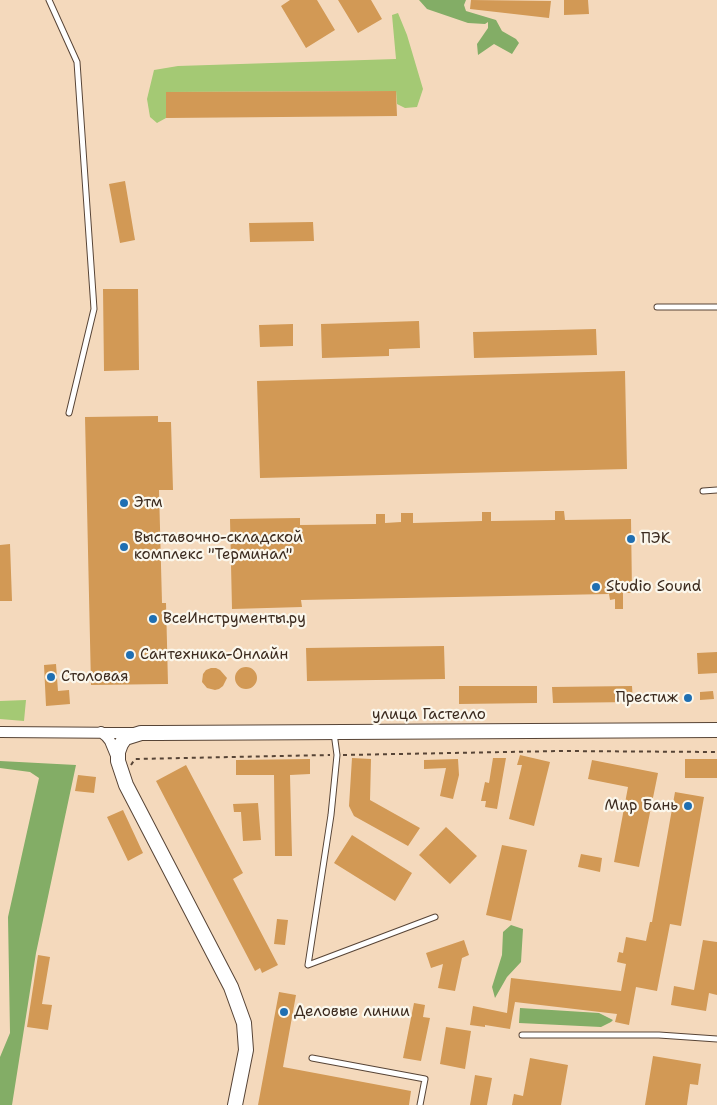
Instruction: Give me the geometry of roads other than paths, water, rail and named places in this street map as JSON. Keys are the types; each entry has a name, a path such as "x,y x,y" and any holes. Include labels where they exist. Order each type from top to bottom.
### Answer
{"main road":[{"name":"улица Гастелло","path":"118,762 118,752 125,738 142,733 717,730"},
{"path":"118,762 126,785 231,986 241,1014 244,1023 246,1050 234,1105"}],"street":[{"name":"улица Гастелло","path":"0,732 142,733"},
{"path":"101,732 110,741 118,762"}],"lane":[{"path":"49,0 77,62 94,309 69,413"},
{"path":"656,307 717,307"},
{"path":"703,490 717,490"},
{"path":"334,732 337,755 331,815 308,965 435,917"},
{"path":"522,1034 659,1035 717,1039"},
{"path":"312,1058 425,1079 420,1105"}],"place":[{"name":"Этм","path":"124,503"},
{"name":"ПЭК","path":"631,539"},
{"name":"Выставочно-складской комплекс \"Терминал\"","path":"124,547"},
{"name":"Studio Sound","path":"596,587"},
{"name":"ВсеИнструменты.ру","path":"153,619"},
{"name":"Сантехника-Онлайн","path":"130,655"},
{"name":"Столовая","path":"51,677"},
{"name":"Престиж","path":"688,698"},
{"name":"Мир Бань","path":"688,806"},
{"name":"Деловые линии","path":"284,1012"}]}
